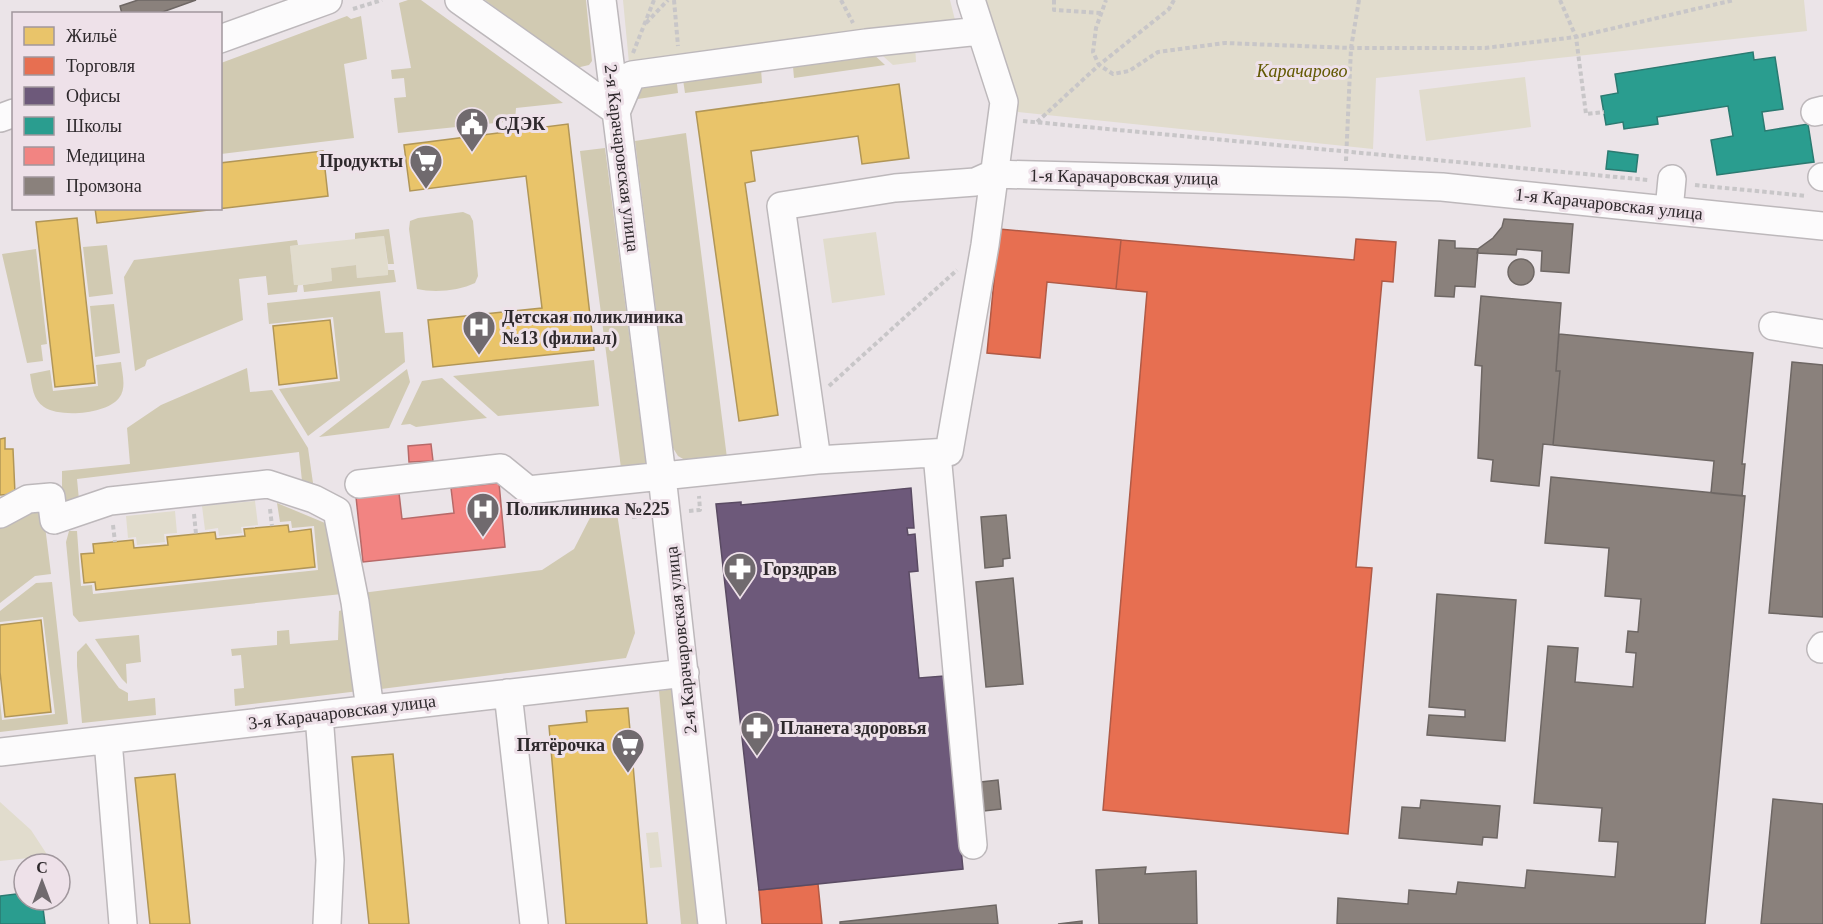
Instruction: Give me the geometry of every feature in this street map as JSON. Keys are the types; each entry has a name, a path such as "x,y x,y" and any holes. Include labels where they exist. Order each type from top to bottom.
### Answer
{"street":[{"path":"222,38 328,0"},
{"path":"459,0 616,111 632,75 866,43 980,31"},
{"name":"2-я Карачаровская улица","path":"602,0 662,476 712,924"},
{"path":"359,484 501,468 528,490 818,460 949,452 985,245 1004,102 971,0"},
{"name":"1-я Карачаровская улица","path":"808,404 781,206 895,188 975,182 993,174 1442,187 1823,226"},
{"path":"1668,210 1672,181"},
{"path":"1773,326 1823,334"},
{"path":"808,404 818,460"},
{"path":"937,454 974,845"},
{"path":"0,514 28,499 51,497 54,520 110,501 268,484 314,499 337,511 355,603 370,709"},
{"name":"3-я Карачаровская улица","path":"0,752 685,673"},
{"path":"508,693 534,924"},
{"path":"319,715 330,860 327,924"},
{"path":"108,740 123,924"}],"path":[{"path":"353,9 382,0"},
{"path":"643,25 668,0"},
{"path":"674,0 679,59 682,68"},
{"path":"1054,0 1054,10 1102,13"},
{"path":"1106,0 1096,28 1093,52 1099,65 1113,74 1129,71 1158,52 1225,43 1351,48 1485,48 1576,38 1734,0"},
{"path":"1036,123 1099,65 1169,9 1174,0"},
{"path":"1346,183 1351,48 1359,0"},
{"path":"1560,0 1576,38 1586,114 1604,112"},
{"path":"1001,119 1672,181 1819,183"},
{"path":"808,404 958,269"}],"green space":[{"path":"623,0 950,0 955,20 859,35 629,63"},
{"name":"Карачарово","path":"984,0 1804,0 1807,31 1376,78 1373,149 1018,112"},
{"path":"915,43 916,62 893,65 874,48"},
{"path":"1525,77 1531,127 1426,141 1419,90"},
{"path":"876,232 885,295 832,303 823,239"},
{"path":"384,236 389,275 357,278 356,265 331,268 332,281 294,286 290,246"},
{"path":"255,501 258,525 241,527 242,533 219,536 218,528 205,530 202,506"},
{"path":"175,511 177,533 164,534 165,542 137,545 136,537 128,538 126,516"},
{"path":"0,802 31,830 45,852 12,852 12,860 0,861"},
{"path":"658,832 662,867 650,868 646,833"}],"shaded area":[{"path":"421,0 563,103 516,108 515,121 398,133 394,98 406,97 404,78 392,79 391,70 411,68 399,3"},
{"path":"485,0 586,0 592,61 589,65 576,68"},
{"path":"347,16 351,19 361,16 367,59 344,64 354,138 222,154 222,63"},
{"path":"868,49 885,65 794,78 793,67"},
{"path":"761,69 762,83 685,93 682,73"},
{"path":"676,75 678,93 631,100 632,86"},
{"path":"686,133 727,458 685,460 678,456 673,448 635,141"},
{"path":"605,148 646,464 621,468 580,151"},
{"path":"463,212 470,215 473,221 478,276 475,283 462,288 446,290 417,289 409,229 410,221"},
{"path":"389,229 394,264 388,264 384,236 355,239 355,233"},
{"path":"297,240 298,245 290,246 294,285 298,285 297,292 268,295 266,276 239,279 243,320 147,360 145,366 135,371 124,277 134,260"},
{"path":"107,245 113,294 89,297 83,247"},
{"path":"36,249 47,344 41,345 43,361 27,363 2,254"},
{"path":"356,265 357,278 388,275 388,270 394,270 396,282 304,292 303,285 332,281 331,268"},
{"path":"380,291 385,333 403,332 405,362 308,436 279,389 340,381 333,317 269,324 267,303"},
{"path":"114,304 120,353 95,357 90,306"},
{"path":"594,360 599,406 498,416 453,376"},
{"path":"121,362 123,390 119,398 104,408 83,413 61,412 44,407 37,401 30,374 50,370 53,391 98,386 96,365"},
{"path":"247,368 250,392 272,390 308,448 314,490 302,481 299,452 77,479 79,500 71,509 62,500 62,471 130,464 127,428 161,405"},
{"path":"407,369 410,382 389,428 319,437"},
{"path":"442,378 487,418 416,427 410,424 401,425 422,381"},
{"path":"277,503 325,523 330,520 342,594 79,622 73,615 66,542 69,531 77,531 81,586 92,585 93,594 318,570 314,526 292,528 291,521 280,522"},
{"path":"596,506 617,513 635,633 626,658 373,690 362,593 542,570 574,549"},
{"path":"21,511 39,511 44,518 51,574 35,576 0,603 0,519"},
{"path":"52,582 68,724 0,732 0,701 2,720 55,714 43,617 0,622 0,611 36,583"},
{"path":"345,609 359,691 235,706 234,689 244,688 241,655 232,656 231,649 277,645 277,631 289,630 290,644 338,640 339,611"},
{"path":"139,635 141,662 126,664 127,684 95,639"},
{"path":"86,643 119,688 128,693 128,701 155,698 156,715 82,723 77,652"},
{"path":"674,689 699,924 681,924 659,691"}],"building: Жильё":[{"path":"899,84 909,158 862,164 858,136 751,151 755,181 745,183 778,415 739,421 696,112"},
{"path":"568,124 594,350 433,367 428,320 542,308 526,176 410,191 404,145"},
{"path":"323,151 328,196 222,208 222,163"},
{"path":"95,210 208,210 97,223"},
{"path":"77,218 95,383 55,387 36,222"},
{"path":"330,320 337,378 279,385 273,326"},
{"path":"5,438 5,449 13,449 15,494 0,495 0,439"},
{"path":"288,525 289,532 311,529 315,567 96,590 95,582 84,583 81,554 94,553 93,544 133,540 134,548 168,545 167,537 215,532 216,539 245,536 244,529"},
{"path":"41,620 51,712 5,717 0,672 0,625"},
{"path":"628,708 647,924 566,924 549,726 587,722 586,711"},
{"path":"393,754 409,924 369,924 352,757"},
{"path":"175,774 190,924 150,924 135,778"}],"building: Торговля":[{"path":"999,229 1121,240 1116,289 1047,282 1040,358 987,353"},
{"path":"1356,239 1396,242 1393,282 1382,281 1356,567 1372,568 1348,834 1103,810 1147,292 1116,289 1121,240 1354,260"},
{"path":"818,884 822,924 762,924 759,890"}],"building: Офисы":[{"path":"911,488 914,528 907,528 908,535 915,534 918,571 909,572 919,678 944,676 963,869 759,890 716,504 741,502 741,505"}],"building: Школы":[{"path":"1753,52 1754,60 1775,57 1783,109 1762,112 1765,131 1808,124 1814,162 1717,175 1711,140 1733,136 1728,106 1657,117 1658,124 1624,129 1623,122 1606,125 1601,96 1618,93 1615,74"},
{"path":"1608,151 1638,155 1636,172 1606,169"},
{"path":"12,894 12,912 44,912 45,924 0,924 0,896"}],"building: Медицина":[{"path":"431,444 433,461 409,462 408,446"},
{"path":"499,483 505,547 363,562 356,497 399,493 402,519 454,513 451,488"}],"building: Промзона":[{"path":"138,0 196,0 163,12 122,12 120,6"},
{"path":"1504,219 1573,224 1569,273 1541,271 1542,251 1517,249 1516,255 1477,253 1478,249 1493,238 1502,227"},
{"path":"1439,240 1455,241 1455,248 1478,249 1475,287 1455,286 1454,297 1435,296"},
{"path":"1521,259 1530,263 1534,272 1530,281 1521,285 1512,281 1508,272 1512,263"},
{"path":"1481,296 1561,303 1556,371 1560,371 1553,445 1543,444 1539,486 1491,481 1493,460 1478,458 1482,366 1475,365"},
{"path":"1559,334 1753,353 1742,464 1745,464 1742,496 1711,493 1714,461 1553,445 1560,371 1556,371"},
{"path":"1792,362 1823,365 1823,617 1769,613"},
{"path":"1551,477 1745,496 1705,924 1337,924 1338,898 1408,904 1409,890 1456,894 1458,882 1525,888 1527,870 1615,877 1618,842 1599,841 1602,808 1534,803 1548,646 1578,648 1575,682 1633,687 1636,653 1626,652 1628,631 1638,632 1641,599 1605,596 1609,548 1545,543"},
{"path":"1006,515 1010,558 1003,559 1003,566 985,568 981,517"},
{"path":"1013,578 1023,684 986,687 976,582"},
{"path":"1437,594 1516,600 1505,741 1427,735 1429,715 1465,717 1465,710 1429,707"},
{"path":"998,780 1001,809 984,811 981,782"},
{"path":"1773,799 1823,804 1823,924 1761,924"},
{"path":"1421,800 1500,806 1497,838 1483,837 1482,845 1399,838 1402,807 1420,808"},
{"path":"1146,867 1145,874 1196,871 1197,924 1099,924 1096,870"},
{"path":"996,905 998,924 840,924 840,922"},
{"path":"1082,921 1082,924 1058,924"}],"place":[{"name":"СДЭК","path":"472,153"},
{"name":"Продукты","path":"426,190"},
{"name":"Детская поликлиника №13 (филиал)","path":"479,356"},
{"name":"Поликлиника №225","path":"483,538"},
{"name":"Горздрав","path":"740,598"},
{"name":"Планета здоровья","path":"757,757"},
{"name":"Пятёрочка","path":"628,774"}]}
